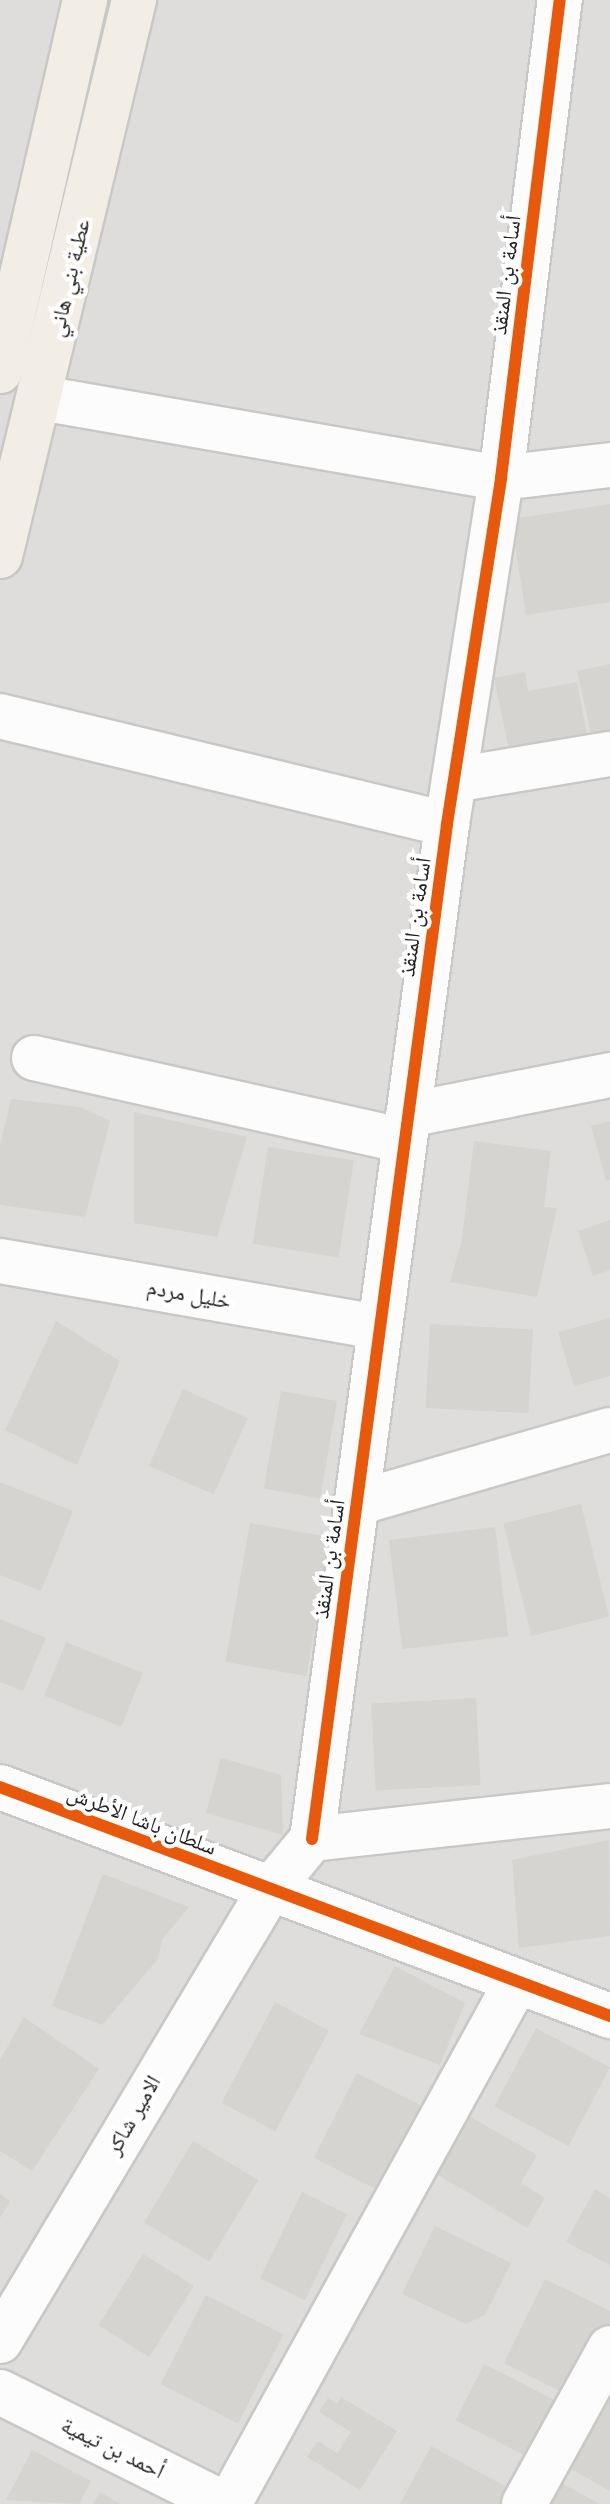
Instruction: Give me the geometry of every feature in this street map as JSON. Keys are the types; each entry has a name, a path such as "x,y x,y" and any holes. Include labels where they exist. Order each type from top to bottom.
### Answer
{"main road":[{"path":"0,371 85,0"},
{"name":"عطية بني هاني","path":"0,556 41,398 134,0"}],"street":[{"name":"أسامة بن المنقذ","path":"312,1839 447,824 501,478 560,0"},
{"path":"41,398 501,478 610,465"},
{"path":"0,716 447,824"},
{"path":"454,780 610,754"},
{"path":"34,1058 406,1128 610,1075"},
{"name":"خليل مردم","path":"0,1261 378,1327"},
{"path":"357,1503 610,1430"},
{"name":"سلطان باشا الأطرش","path":"0,1787 269,1891 610,2016"},
{"path":"312,1839 610,1806"},
{"name":"الامير شاكر","path":"0,2341 269,1891 312,1839"},
{"path":"227,2504 517,1981"},
{"path":"524,2504 610,2348"},
{"name":"أحمد بن تيمية","path":"0,2392 227,2504"}],"shaded area":[{"path":"0,0 610,0 610,2504 0,2504"}],"building":[{"path":"610,504 610,602 526,615 511,519"},
{"path":"610,664 610,738 593,742 577,671"},
{"path":"525,672 528,691 577,682 588,740 510,755 494,678"},
{"path":"11,1099 80,1107 110,1121 85,1217 0,1205 0,1146"},
{"path":"134,1112 247,1137 217,1237 134,1223"},
{"path":"610,1121 610,1180 606,1181 591,1126"},
{"path":"474,1141 551,1151 544,1207 557,1208 537,1297 450,1282 462,1239"},
{"path":"268,1147 354,1161 339,1257 253,1244"},
{"path":"610,1220 610,1270 593,1276 578,1231"},
{"path":"610,1318 610,1376 574,1386 558,1332"},
{"path":"56,1321 120,1361 77,1465 5,1430"},
{"path":"430,1324 533,1329 528,1413 426,1408"},
{"path":"183,1389 248,1418 214,1495 149,1466"},
{"path":"281,1391 337,1401 320,1498 264,1488"},
{"path":"0,1482 73,1511 41,1591 0,1575"},
{"path":"581,1504 609,1617 531,1636 503,1523"},
{"path":"250,1523 331,1537 306,1676 226,1662"},
{"path":"495,1527 508,1636 402,1649 389,1540"},
{"path":"0,1619 46,1638 23,1691 0,1682"},
{"path":"66,1642 143,1673 121,1727 44,1696"},
{"path":"476,1698 481,1785 376,1790 371,1703"},
{"path":"221,1758 281,1775 283,1835 206,1813"},
{"path":"609,1840 610,1936 519,1948 512,1860"},
{"path":"103,1874 189,1907 162,1940 158,1959 102,2025 52,2006"},
{"path":"395,1966 465,2003 440,2065 359,2034"},
{"path":"275,2002 329,2031 275,2131 221,2103"},
{"path":"24,2017 99,2069 32,2171 0,2151 0,2060"},
{"path":"536,2028 610,2067 568,2146 494,2107"},
{"path":"357,2073 428,2109 385,2194 314,2158"},
{"path":"469,2116 537,2155 521,2183 545,2198 527,2228 435,2173"},
{"path":"193,2141 258,2180 209,2262 144,2222"},
{"path":"595,2189 610,2198 610,2265 566,2242"},
{"path":"302,2192 347,2214 305,2300 260,2278"},
{"path":"0,2194 10,2201 0,2218"},
{"path":"435,2226 511,2263 485,2315 466,2324 402,2294"},
{"path":"143,2254 194,2286 149,2357 98,2325"},
{"path":"545,2279 610,2311 610,2328 575,2399 504,2363"},
{"path":"206,2295 284,2334 238,2424 161,2384"},
{"path":"484,2364 566,2406 537,2462 455,2420"},
{"path":"610,2379 610,2491 562,2464"},
{"path":"341,2397 397,2431 360,2490 307,2457 318,2441 337,2453 351,2432 319,2412 328,2398 337,2404"},
{"path":"431,2446 514,2491 507,2504 400,2504"},
{"path":"32,2450 91,2481 79,2504 6,2500"},
{"path":"556,2480 600,2504 542,2504"},
{"path":"100,2492 120,2504 93,2504"}],"cycle path":[{"path":"312,1839 447,824 501,478 560,0"},
{"path":"0,1787 610,2016"}]}
